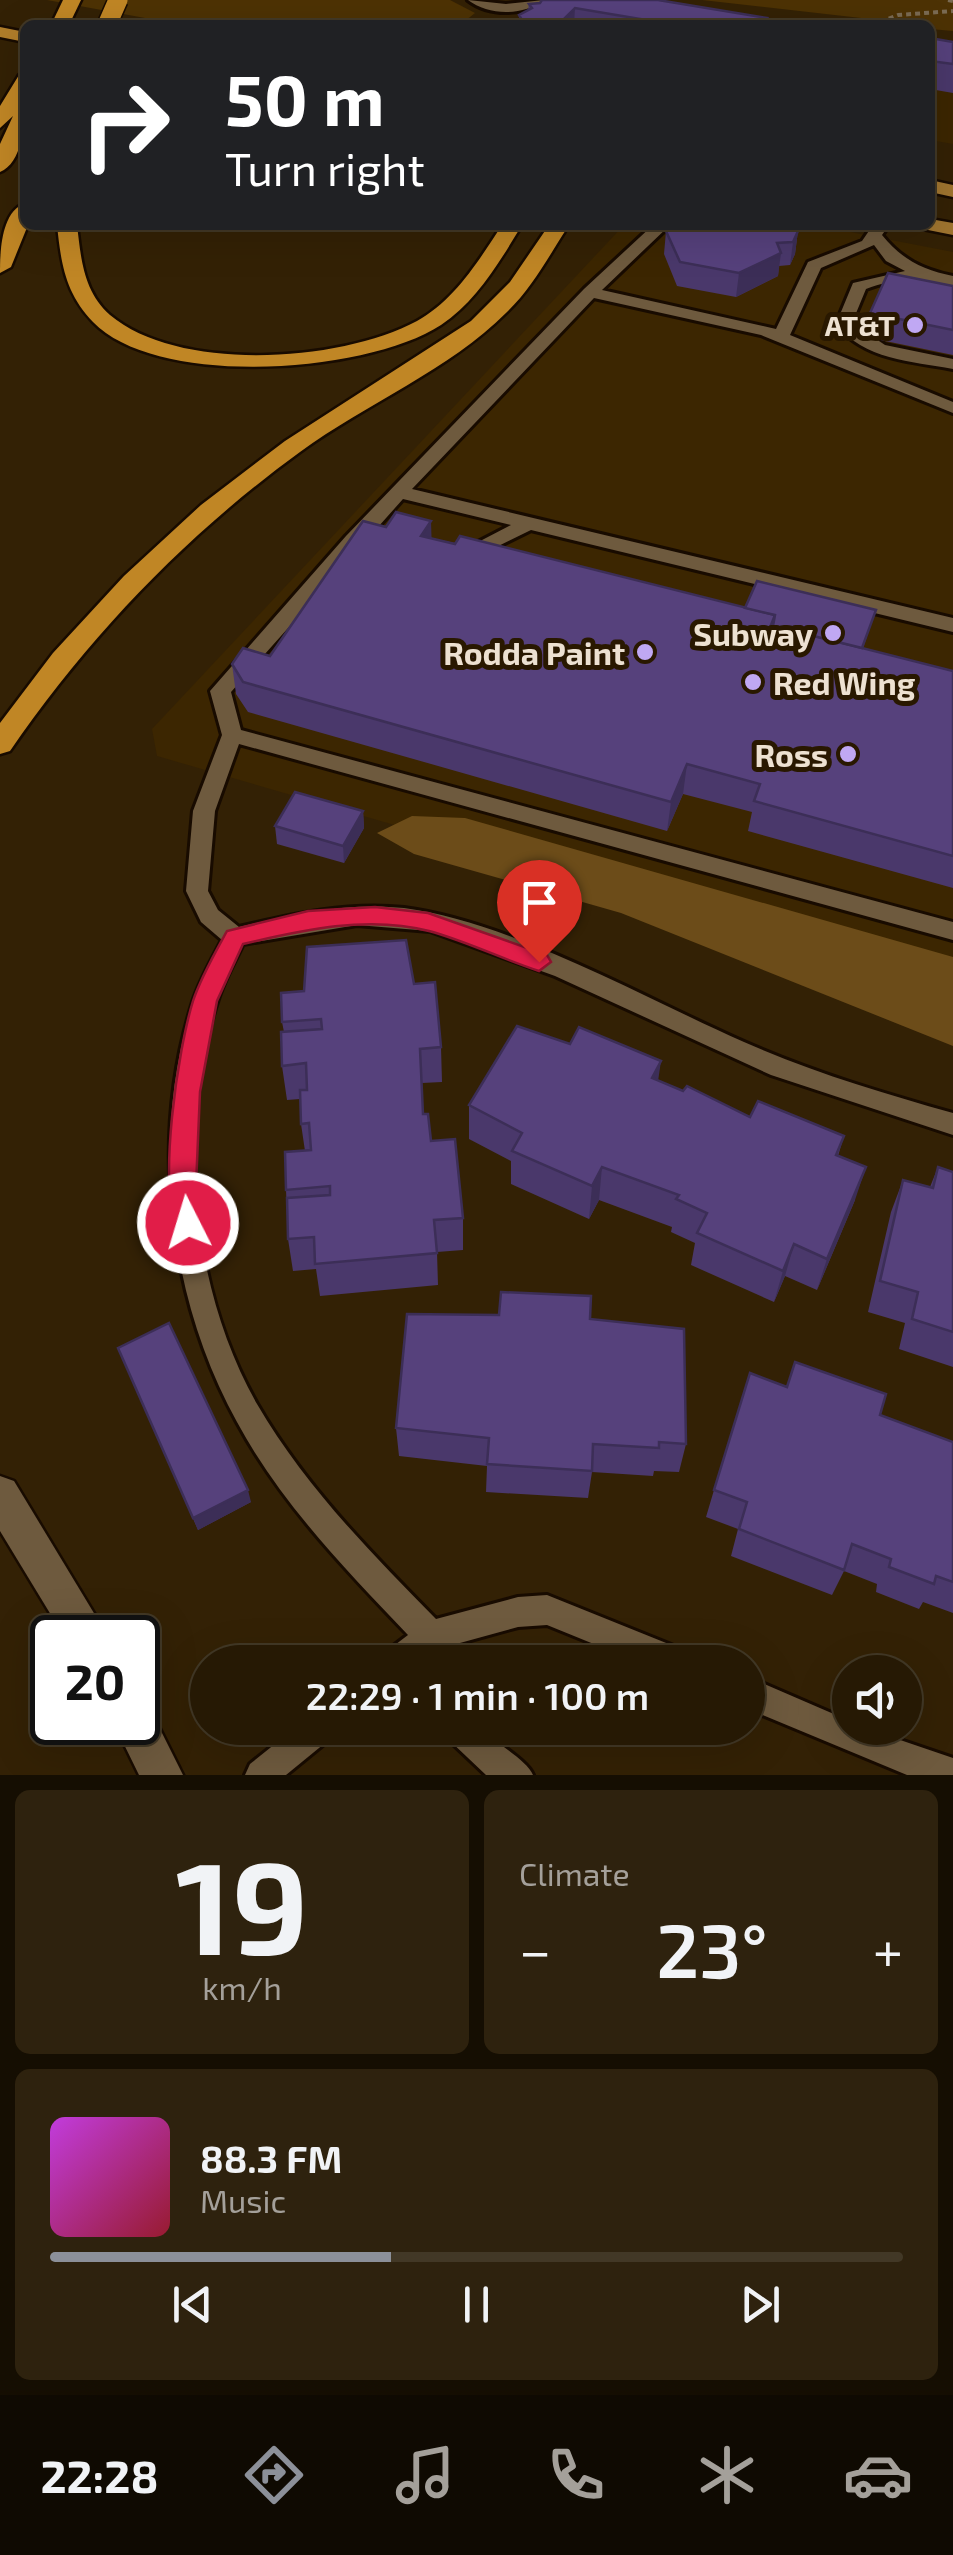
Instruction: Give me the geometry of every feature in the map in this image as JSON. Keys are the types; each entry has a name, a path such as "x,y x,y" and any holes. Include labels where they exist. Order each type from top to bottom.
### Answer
{"highway":[{"path":"0,166 20,92"},
{"path":"0,267 20,221"},
{"path":"69,230 76,284 84,300 113,325 135,338 190,355 264,363 340,356 424,326 460,299 508,230"},
{"path":"0,744 95,621 149,564 294,445 481,323 519,284 555,230"}],"street":[{"path":"0,1495 75,1615"},
{"path":"146,1745 162,1775"}],"lane":[{"path":"474,0 507,8 538,0"},
{"path":"494,20 507,8"},
{"path":"235,937 209,916 197,890 204,811 232,735 220,691 352,540 571,306 657,230"},
{"path":"781,336 814,265 878,232 892,258 925,275 953,281"},
{"path":"925,275 874,279 858,286 844,324 853,336 875,348 953,364"},
{"path":"590,292 781,336 953,408"},
{"path":"399,492 953,624"},
{"path":"445,562 529,524"},
{"path":"352,540 379,546"},
{"path":"232,735 953,931"},
{"path":"235,937 308,920 375,916 428,922 539,962 782,1068 953,1124"},
{"path":"235,937 206,1001 188,1092 182,1186 198,1297 246,1412 321,1515 431,1645"},
{"path":"443,1645 518,1612 547,1610 633,1645"},
{"path":"765,1700 877,1749 953,1774"},
{"path":"261,1775 298,1745"},
{"path":"475,1745 488,1758 518,1775"}],"path":[{"path":"885,20 898,15 953,11"}],"shaded area":[{"path":"47,0 450,0 475,13 466,20 156,20"},
{"path":"702,0 953,0 953,31 935,29 935,20 861,18"},
{"path":"935,49 953,51 953,144 935,141"},
{"path":"619,230 840,230 953,252 953,987 157,756 152,729"},
{"path":"412,816 465,818 953,957 953,1046 621,913 414,854 377,833"}],"building":[{"path":"658,0 767,18 646,20 575,8 563,20 522,20 519,15 532,8 529,4"},
{"path":"935,39 953,42 953,64 935,62"},
{"path":"666,231 798,231 793,242 777,243 781,253 739,273 680,262"},
{"path":"888,273 953,286 953,330 870,313"},
{"path":"396,512 431,521 421,536 455,544 460,536 775,615 771,625 953,671 953,856 754,801 760,784 687,764 671,802 243,682 232,664 243,648 270,656 363,521 386,527"},
{"path":"757,581 876,610 862,648 773,626 775,615 745,608"},
{"path":"295,792 363,811 343,846 275,826"},
{"path":"406,940 414,984 435,982 441,1047 420,1049 423,1114 428,1114 431,1141 455,1139 463,1218 434,1220 437,1253 315,1264 314,1237 288,1239 287,1198 330,1195 330,1186 286,1190 285,1152 311,1150 309,1123 301,1124 300,1090 307,1090 306,1063 282,1066 281,1032 322,1029 321,1019 282,1022 281,993 304,991 307,947"},
{"path":"517,1026 570,1044 579,1027 661,1061 652,1078 683,1091 687,1086 750,1117 758,1101 844,1136 836,1155 866,1167 827,1259 794,1244 783,1271 697,1233 707,1213 676,1199 679,1195 602,1167 592,1186 512,1151 522,1133 469,1105"},
{"path":"938,1167 953,1172 953,1332 912,1319 918,1292 880,1281 903,1180 933,1188"},
{"path":"501,1292 591,1296 590,1319 684,1329 686,1444 659,1442 659,1448 593,1444 592,1471 487,1464 489,1438 396,1428 407,1314 499,1315"},
{"path":"169,1323 248,1490 193,1518 118,1348"},
{"path":"795,1362 886,1394 880,1415 953,1442 953,1582 936,1576 934,1584 889,1567 891,1559 852,1544 844,1570 739,1529 747,1502 714,1490 750,1373 787,1387"}],"place":[{"name":"AT&T","path":"915,325"},
{"name":"Subway","path":"833,633"},
{"name":"Rodda Paint","path":"645,652"},
{"name":"Red Wing","path":"753,682"},
{"name":"Ross","path":"848,754"}],"route":[{"path":"188,1223 182,1186 188,1092 206,1001 235,937 308,920 375,916 428,922 539,962"}]}
